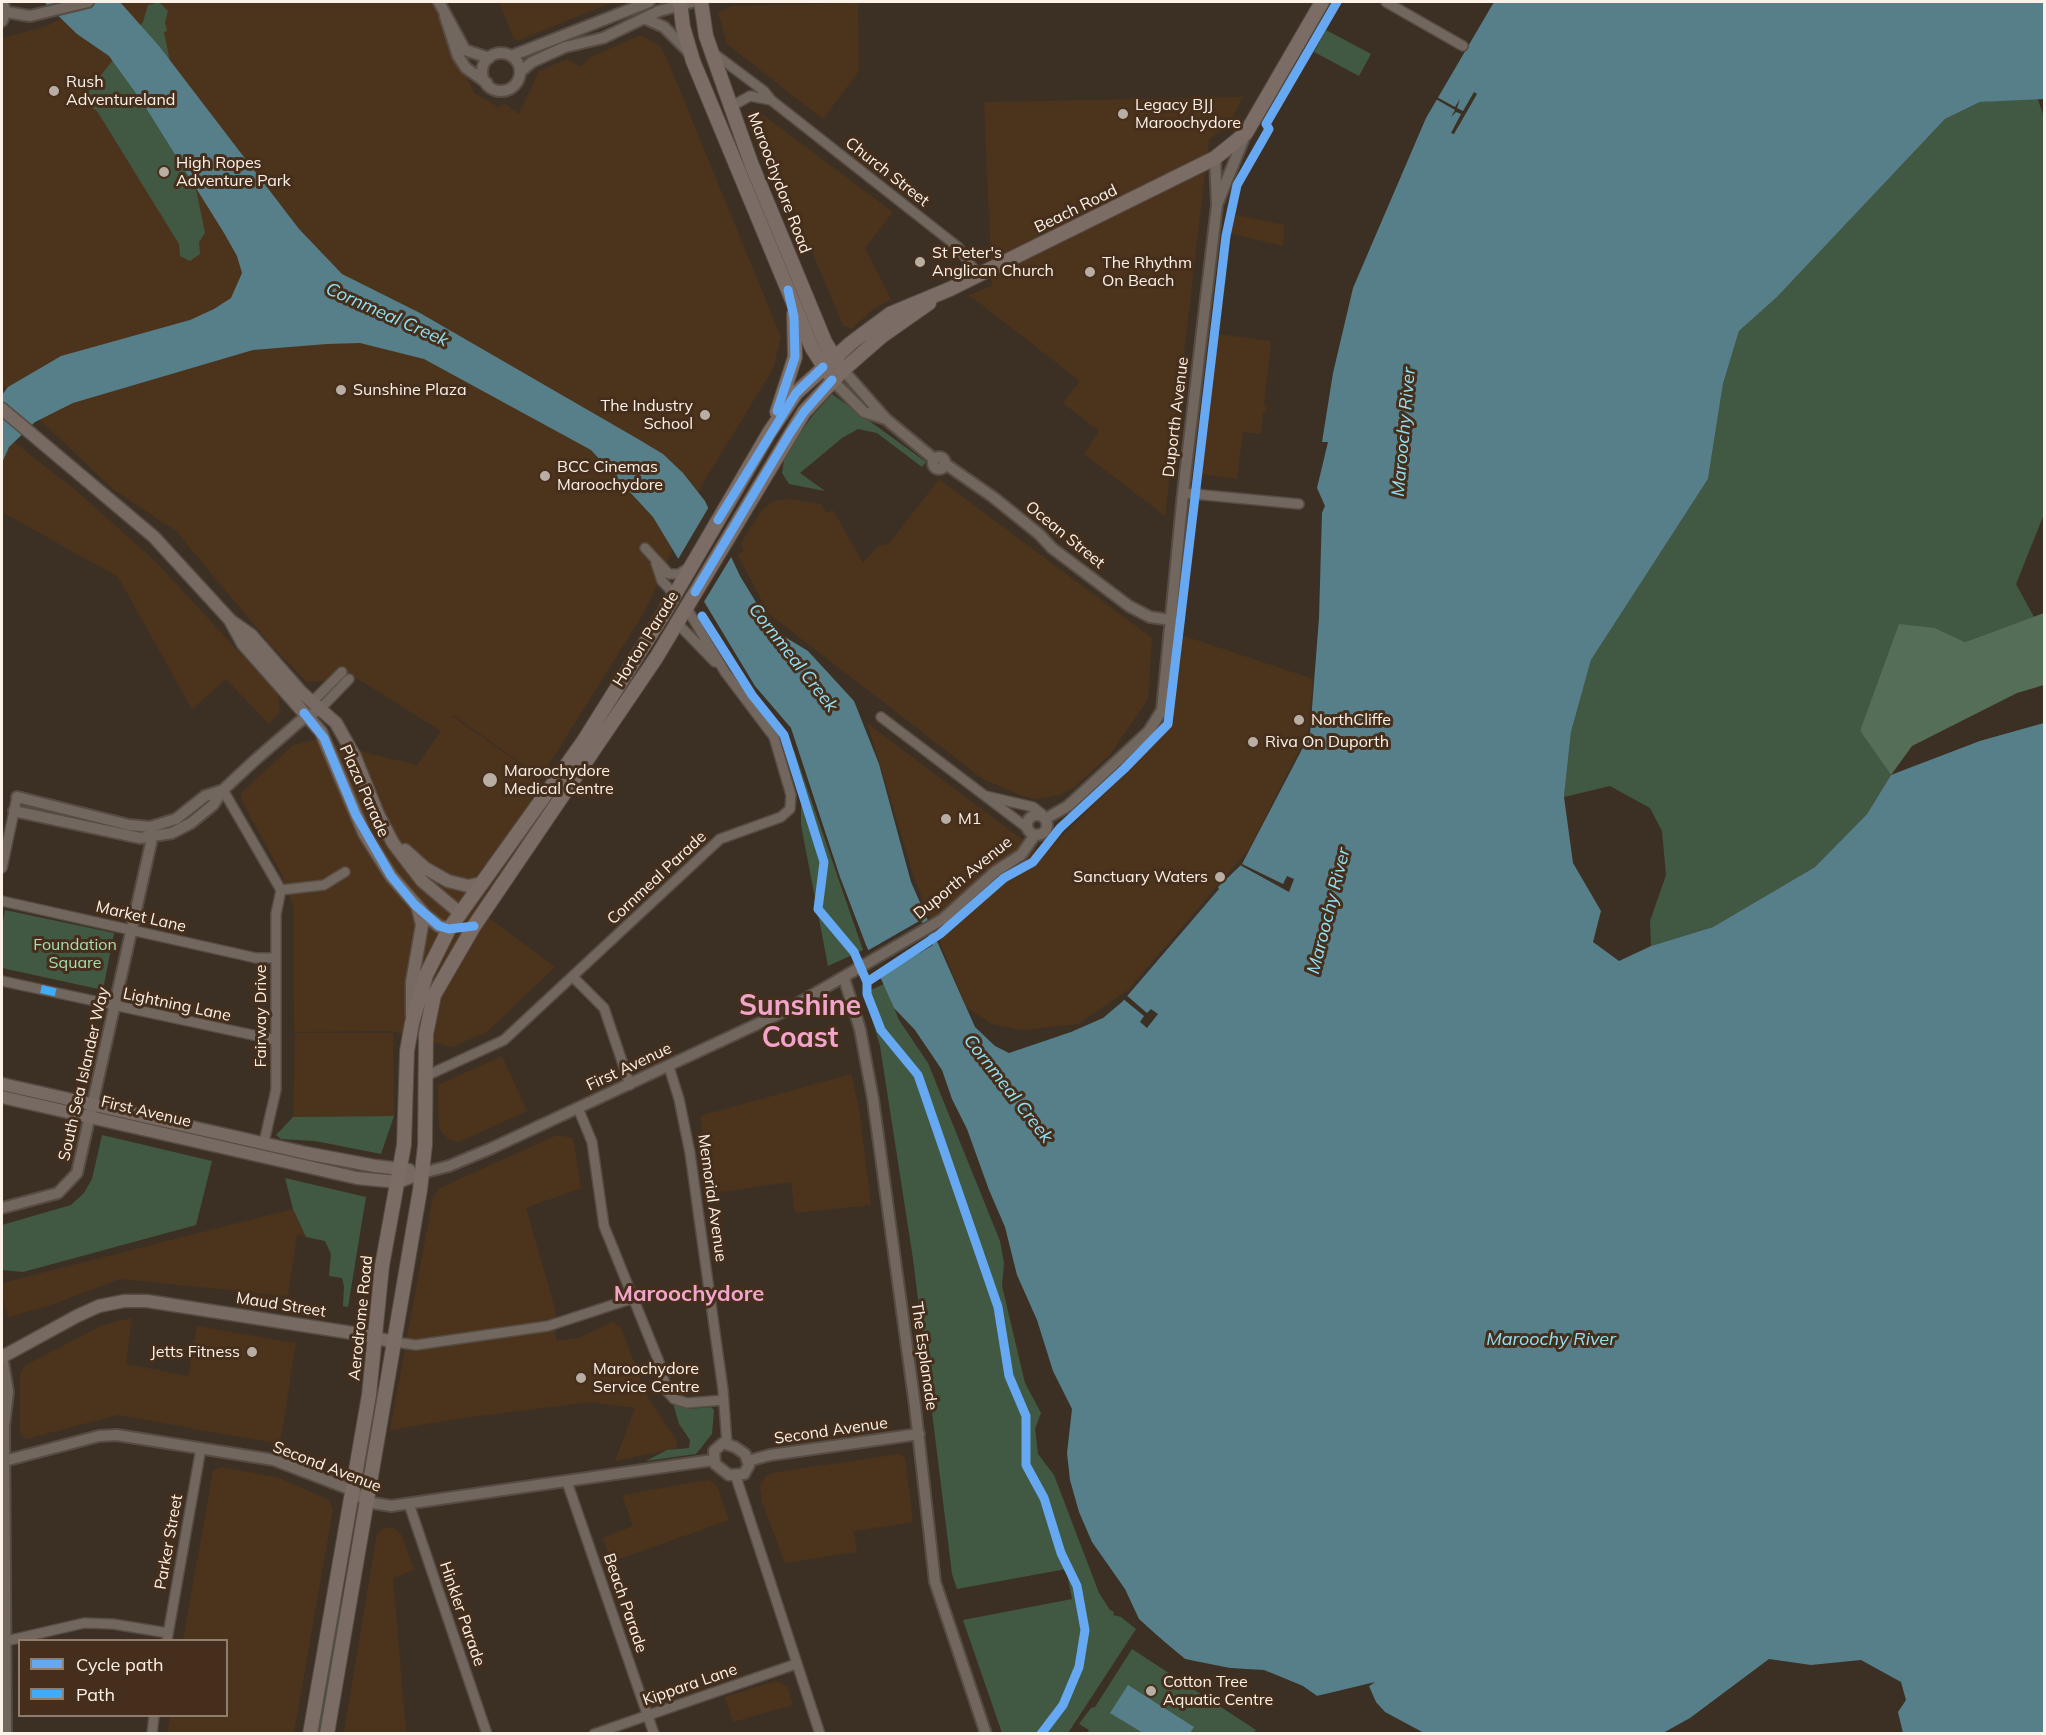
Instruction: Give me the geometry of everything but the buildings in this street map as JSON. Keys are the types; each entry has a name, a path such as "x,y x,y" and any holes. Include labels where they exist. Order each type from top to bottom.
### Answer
{"main road":[{"name":"Maroochydore Road","path":"684,2 691,55 788,290 823,367"},
{"name":"Maroochydore Road","path":"701,2 703,26 755,171 834,357 843,370"},
{"path":"1215,158 1246,133 1322,2"},
{"name":"Beach Road","path":"823,367 890,314 950,289 1215,158"},
{"name":"Beach Road","path":"843,370 882,336 950,289"},
{"path":"769,433 795,357 795,327 788,290"},
{"name":"Horton Parade","path":"460,914 583,742 769,433 796,393 823,367"},
{"name":"Ocean Street","path":"823,367 832,380"},
{"name":"Horton Parade","path":"474,926 591,756 677,623 804,412 843,370"},
{"name":"Plaza Parade","path":"2,409 160,542 231,621 251,635 344,734 385,829 416,874 460,914"},
{"path":"738,485 762,480"},
{"path":"674,594 695,592"},
{"path":"674,594 686,607"},
{"path":"674,594 673,610 677,623"},
{"name":"Plaza Parade","path":"231,621 243,644 304,718 321,732 335,759 364,833 391,876 415,905 439,926 449,930"},
{"path":"385,829 420,864 439,877 461,885 482,883"},
{"path":"412,1023 412,982 422,925 415,905"},
{"path":"460,914 474,926"},
{"name":"Aerodrome Road","path":"310,1734 368,1404 382,1266 405,1137 407,1051 412,1023 426,975 449,930 460,914"},
{"path":"449,930 474,926"},
{"name":"Aerodrome Road","path":"327,1734 422,1173 426,1034 434,995 474,926"},
{"name":"First Avenue","path":"2,1084 375,1166 422,1173"},
{"name":"First Avenue","path":"2,1097 357,1178 398,1182 422,1173"},
{"name":"Maud Street","path":"2,1356 99,1306 124,1301 147,1301 394,1342"}],"street":[{"path":"3,12 30,15 88,2"},
{"path":"439,2 458,56 466,68 496,89 507,89 516,83 520,72 532,62 557,50 603,38 684,2"},
{"path":"614,14 629,2"},
{"path":"511,56 649,2"},
{"path":"1386,2 1463,46"},
{"path":"445,16 466,51 489,58 501,53 511,56 517,61 520,72"},
{"path":"644,18 664,27 691,55"},
{"name":"Church Street","path":"712,52 958,247 978,275"},
{"path":"487,83 483,70 489,58"},
{"path":"732,106 750,96 771,100"},
{"path":"1217,205 1246,133"},
{"name":"Duporth Avenue","path":"1026,827 1032,816 1044,816 1076,798 1149,731 1160,716 1183,493 1217,205 1215,158"},
{"name":"Ocean Street","path":"843,370 886,419 939,461 993,497 1039,534 1052,548 1129,606 1150,617 1171,620"},
{"name":"Ocean Street","path":"832,380 864,412 886,419"},
{"path":"1183,493 1299,504"},
{"path":"645,548 668,574 686,571"},
{"path":"654,558 662,581 674,594"},
{"name":"Cornmeal Parade","path":"426,1076 498,1044 720,839 781,817 791,806 791,795 774,737 723,670 686,607"},
{"name":"Cornmeal Parade","path":"677,623 723,670"},
{"path":"14,811 140,838 176,819 205,796 223,790 304,718 346,676"},
{"path":"881,717 1035,835"},
{"path":"223,790 281,890 324,885 345,872"},
{"path":"986,796 1034,807 1044,816"},
{"path":"2,868 17,797 151,832"},
{"name":"Duporth Avenue","path":"844,978 951,913 996,871 1018,857 1035,835 1045,833 1044,816"},
{"name":"South Sea Islander Way","path":"2,1208 58,1192 72,1181 77,1173 132,930 151,832"},
{"name":"Fairway Drive","path":"264,1142 276,1090 276,914 281,890"},
{"name":"Market Lane","path":"2,901 256,958 275,958"},
{"path":"573,977 604,1008 630,1085"},
{"name":"First Avenue","path":"422,1173 457,1163 669,1067 749,1030 844,978"},
{"name":"The Esplanade","path":"844,978 860,1029 873,1099 919,1434 936,1582 986,1734"},
{"name":"Lightning Lane","path":"2,981 276,1040"},
{"name":"Memorial Avenue","path":"669,1067 688,1138 724,1400 727,1444"},
{"path":"578,1108 592,1142 604,1226 634,1298 670,1396 687,1403 724,1400"},
{"name":"Maud Street","path":"394,1342 416,1345 548,1326 634,1298"},
{"path":"2,1356 8,1385 3,1414 3,1642 6,1734"},
{"name":"Second Avenue","path":"4,1461 108,1434 274,1460 352,1490 367,1502 391,1506 713,1460"},
{"name":"Second Avenue","path":"748,1461 770,1455 919,1434"},
{"path":"727,1444 741,1451 748,1461 744,1474 736,1477 721,1470 713,1460 716,1447 727,1444"},
{"name":"Parker Street","path":"168,1637 201,1448"},
{"path":"736,1477 820,1734"},
{"name":"Beach Parade","path":"567,1482 654,1734"},
{"name":"Hinkler Parade","path":"409,1504 487,1734"},
{"path":"3,1642 84,1623 113,1624 168,1637"},
{"name":"Kippara Lane","path":"594,1734 796,1664"},
{"path":"152,1734 154,1717"}],"shaded area":[{"name":"Sunshine Plaza","path":"91,2 445,2 467,50 462,66 474,93 498,107 505,104 519,114 539,71 567,59 581,67 591,57 641,35 660,46 667,59 781,337 773,369 703,483 645,611 541,777 452,716 539,777 489,918 555,967 487,1032 452,1047 392,1031 294,1032 293,906 282,875 241,799 242,792 293,745 315,740 417,765 441,731 358,679 307,682 270,644 176,531 114,490 2,384 2,38 47,26"},
{"path":"499,2 613,2 520,40 514,39"},
{"path":"858,3 859,71 823,119 727,44 718,12 732,6"},
{"path":"1243,97 1228,125 1209,139 1165,516 1084,454 1099,431 1063,403 1080,381 969,295 992,286 984,102"},
{"path":"762,114 893,212 865,248 891,299 872,310 852,329 843,326 756,117"},
{"path":"1232,214 1284,225 1283,246 1228,233"},
{"path":"1210,333 1271,341 1264,404 1267,409 1263,413 1261,434 1243,432 1237,479 1200,474 1195,468"},
{"path":"2,435 79,493 156,562 278,694 280,712 269,724 226,679 192,709 118,577 2,512"},
{"path":"939,479 1152,638 1148,699 1109,756 1073,788 1060,795 1038,799 1025,797 983,779 769,614 737,554 744,551 741,543 761,511 774,501 787,499 821,504 826,513 833,510 863,563 878,546 889,544"},
{"path":"1181,635 1313,679 1308,733 1249,849 1128,990 1078,1024 1023,1030 992,1024 966,1007 915,880 867,723 1043,855 1173,726"},
{"path":"295,1033 393,1033 394,1116 293,1117"},
{"path":"502,1056 527,1111 459,1142 448,1139 439,1128 438,1085"},
{"path":"851,1074 859,1109 871,1205 795,1213 791,1182 712,1193 700,1116"},
{"path":"557,1135 573,1138 581,1188 526,1208 555,1309 556,1341 578,1338 613,1322 621,1328 647,1396 676,1440 677,1448 615,1461 635,1408 591,1402 455,1419 390,1430 433,1197 440,1188"},
{"path":"293,1209 306,1237 297,1234 288,1296 120,1279 51,1305 8,1317 2,1296 2,1283"},
{"path":"132,1318 126,1364 188,1376 197,1326 296,1343 280,1444 118,1415 26,1439 20,1433 20,1374 26,1365 103,1325"},
{"path":"899,1454 905,1458 913,1522 854,1531 857,1552 785,1563 762,1502 760,1487 765,1477 772,1473"},
{"path":"220,1467 277,1477 329,1500 333,1509 294,1733 167,1733 170,1717 228,1717 228,1639 183,1639 213,1471"},
{"path":"709,1480 717,1486 729,1520 611,1562 603,1538 633,1526 622,1495"},
{"path":"384,1528 394,1528 401,1534 414,1570 393,1578 406,1733 344,1733 377,1534"},
{"path":"775,1681 787,1686 793,1705 733,1722 725,1697"}],"green space":[{"name":"High Ropes Adventure Park","path":"159,2 168,11 165,22 167,31 164,32 205,233 199,242 200,254 190,261 180,256 179,244 97,111 87,105 87,93 143,22 148,5"},
{"path":"1326,30 1371,54 1359,76 1314,52"},
{"path":"2037,97 2044,117 2044,514 2016,584 2034,617 1965,642 1935,628 1860,731 1891,775 1867,814 1815,867 1713,927 1651,946 1650,921 1666,875 1662,831 1650,808 1610,786 1564,797 1571,732 1591,660 1708,479 1723,384 1739,331 1777,297 1945,119 1980,102"},
{"path":"832,394 926,462 922,467 877,433 858,429 842,438 800,473 825,491 789,484 782,473 785,454 813,415"},
{"path":"2044,613 2044,685 2017,693 1912,746 1891,775 1860,731 1899,624 1935,628 1965,642"},
{"path":"2044,723 1891,775 1980,741"},
{"path":"794,750 863,950 828,966 801,825 801,803 786,753"},
{"name":"Foundation Square","path":"5,910 114,933 103,990 2,968 2,926"},
{"path":"884,984 899,1020 928,1063 1000,1241 1004,1263 1002,1286 1025,1383 1041,1413 1035,1429 1038,1454 1054,1475 1099,1593 1110,1610 1114,1612 1113,1615 1121,1617 1136,1629 1068,1733 1002,1733 963,1620 1072,1599 1066,1569 957,1589 952,1574 913,1259 880,1046 864,993"},
{"path":"394,1116 381,1154 315,1141 281,1139 276,1135 293,1117"},
{"path":"102,1135 212,1161 196,1225 23,1272 2,1270 2,1225 71,1205 84,1193 92,1179"},
{"path":"285,1178 366,1197 348,1307 343,1306 342,1278 329,1276 331,1254 325,1241 306,1237 293,1209"},
{"path":"673,1403 690,1409 711,1407 714,1410 712,1434 696,1454 646,1461 667,1450 689,1448 690,1440 679,1424"},
{"path":"343,1596 346,1597 323,1733 316,1734 335,1619"},
{"name":"Cotton Tree Aquatic Centre","path":"1132,1649 1256,1730 1253,1734 1087,1734 1089,1730 1079,1724 1091,1708 1095,1707"}],"water":[{"name":"Maroochy River","path":"44,2 120,2 159,46 299,229 342,274 420,313 638,439 663,454 683,473 705,501 740,576 768,622 785,637 808,651 854,701 879,764 911,882 958,989 975,1027 995,1046 1009,1053 1071,1032 1103,1018 1122,1002 1219,889 1218,887 1242,864 1310,734 1319,618 1322,513 1325,506 1317,488 1328,442 1322,442 1333,373 1353,288 1426,118 1494,2 2044,2 2044,99 1980,102 1945,119 1777,297 1739,331 1723,384 1708,479 1591,660 1571,732 1564,797 1573,863 1601,911 1593,942 1619,961 1651,946 1713,927 1815,867 1867,814 1891,775 1980,741 2044,723 2044,1733 1903,1733 1898,1712 1906,1700 1901,1682 1861,1660 1811,1665 1769,1659 1690,1718 1663,1733 1426,1734 1385,1712 1376,1702 1369,1686 1375,1682 1317,1696 1302,1686 1271,1673 1211,1666 1185,1659 1172,1649 1139,1619 1125,1589 1092,1542 1079,1512 1070,1480 1067,1453 1072,1409 1053,1371 1037,1320 1017,1275 1005,1227 942,1070 915,1030 894,1008 866,945 840,877 791,728 755,686 653,517 591,450 424,359 360,343 253,350 73,403 35,422 9,447 2,463 2,395 8,387 61,356 190,320 214,309 231,298 242,273 237,256 224,233 143,103 109,56 77,34"},
{"path":"1128,1685 1194,1727 1190,1733 1143,1733 1110,1713"}],"pier":[{"path":"1474,92 1477,94 1454,134 1451,133 1461,114 1456,112 1451,117 1455,110 1434,98 1435,96 1455,107 1460,99 1457,108 1463,111"},
{"path":"710,505 733,554 702,605 677,561"},
{"path":"1240,865 1283,884 1287,876 1294,879 1289,892"},
{"path":"921,920 933,945 878,978 867,951"},
{"path":"1125,994 1147,1013 1151,1009 1158,1014 1147,1028 1140,1022 1144,1016 1122,998"},
{"path":"1135,1617 1185,1659 1230,1668 1264,1670 1303,1686 1317,1696 1376,1684 1316,1699 1301,1688 1271,1674 1229,1671 1184,1662"}],"marked path":[{"path":"41,989 63,994"}],"cycle path":[{"path":"867,982 940,934 1004,878 1033,862 1060,828 1124,769 1168,724 1226,236 1237,185 1269,129 1266,124 1337,2"},
{"path":"777,411 795,357 794,317 788,290"},
{"path":"718,520 796,393 823,367"},
{"path":"695,592 790,433 804,412 832,380"},
{"path":"702,616 752,695 784,735 824,862 818,909 854,952 867,982 867,994 881,1030 918,1075 998,1307 1009,1376 1026,1416 1026,1465 1044,1498 1061,1553 1077,1586 1085,1630 1079,1667 1063,1705 1041,1734"},
{"path":"304,713 324,738 356,815 391,876 415,905 439,926 449,929 474,926"}],"place":[{"name":"Rush Adventureland","path":"54,91"},
{"name":"Legacy BJJ Maroochydore","path":"1123,114"},
{"name":"High Ropes Adventure Park","path":"164,172"},
{"name":"St Peter's Anglican Church","path":"920,262"},
{"name":"The Rhythm On Beach","path":"1090,272"},
{"name":"Sunshine Plaza","path":"341,390"},
{"name":"The Industry School","path":"705,415"},
{"name":"BCC Cinemas Maroochydore","path":"545,476"},
{"name":"NorthCliffe","path":"1299,720"},
{"name":"Riva On Duporth","path":"1253,742"},
{"name":"Maroochydore Medical Centre","path":"490,780"},
{"name":"M1","path":"946,819"},
{"name":"Sanctuary Waters","path":"1220,877"},
{"name":"Jetts Fitness","path":"252,1352"},
{"name":"Maroochydore Service Centre","path":"581,1378"},
{"name":"Cotton Tree Aquatic Centre","path":"1151,1691"}],"district":[{"name":"Sunshine Coast","path":"800,1023"},
{"name":"Maroochydore","path":"689,1294"}],"water label":[{"name":"Cornmeal Creek","path":"387,315"},
{"name":"Cornmeal Creek","path":"793,658"},
{"name":"Cornmeal Creek","path":"1008,1089"}]}
